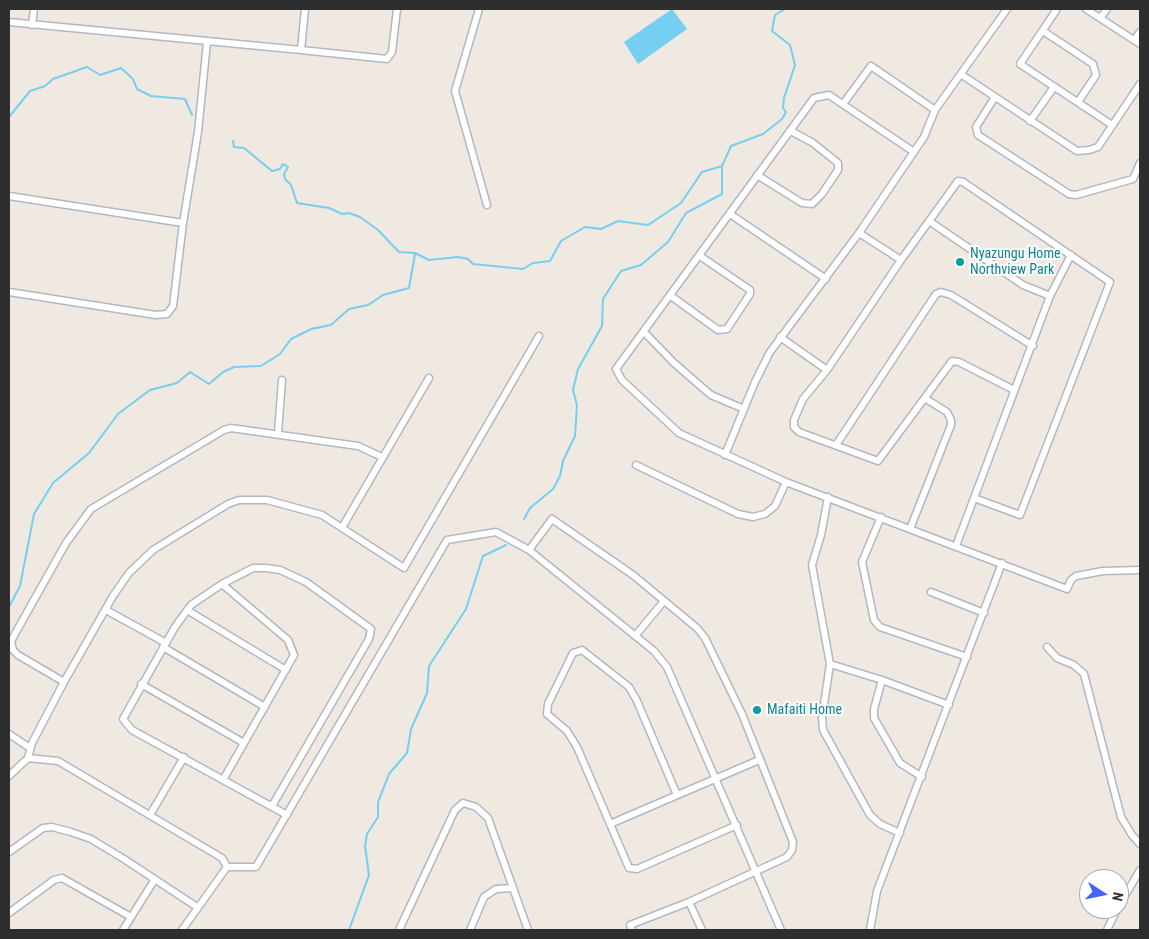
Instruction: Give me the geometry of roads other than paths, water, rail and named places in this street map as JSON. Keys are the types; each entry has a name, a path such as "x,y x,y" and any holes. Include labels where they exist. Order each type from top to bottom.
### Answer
{"street":[{"path":"32,25 34,9"},
{"path":"301,50 305,9"},
{"path":"9,22 387,59 392,52 397,9"},
{"path":"479,9 455,92 487,205"},
{"path":"725,455 760,370 780,337 859,234 914,152 935,110 1007,9"},
{"path":"1057,9 1020,64 1112,126"},
{"path":"1086,9 1137,42 1140,32"},
{"path":"1101,18 1107,9"},
{"path":"1043,30 1093,64 1096,75 1078,102"},
{"path":"9,292 156,315 167,314 173,306 183,223 198,132 207,42"},
{"path":"843,104 871,66 935,110"},
{"path":"962,74 1077,151 1098,147 1138,92 1140,84"},
{"path":"1030,121 1054,87"},
{"path":"914,152 828,95 814,98 616,369 622,380 679,433 786,482 1066,589 1071,580 1076,576 1140,570"},
{"path":"995,97 976,127 978,136 1069,194 1076,195 1133,179 1140,163"},
{"path":"757,175 802,203 812,204 822,194 838,170 838,164 813,143 790,131"},
{"path":"974,498 1016,515 1020,515 1023,512 1110,282 960,181 955,184 901,260 827,370 803,399 793,425 799,432 880,461 952,361 959,362 1014,390"},
{"path":"9,196 183,223"},
{"path":"730,214 826,279"},
{"path":"929,221 1023,284 1050,296"},
{"path":"859,234 901,260"},
{"path":"956,546 1014,390 1033,346 1050,296 1071,255"},
{"path":"671,296 718,330 727,329 750,294 750,290 700,256"},
{"path":"836,445 936,294 940,292 951,295 1033,346"},
{"path":"644,332 674,363 711,395 744,409"},
{"path":"9,776 28,758 30,748 64,682 129,573 153,550 239,500 268,500 322,514 343,526 404,568 539,336"},
{"path":"780,337 827,370"},
{"path":"343,526 430,378"},
{"path":"278,433 282,380"},
{"path":"910,529 951,425 947,412 926,399"},
{"path":"64,682 18,655 13,651 11,643 20,623 81,519 91,509 224,430 237,428 358,446 382,457"},
{"path":"636,464 738,514 753,517 765,514 775,506 786,482"},
{"path":"828,497 821,535 812,565 830,664 822,718 823,730 870,815 880,824 900,833"},
{"path":"881,517 862,562 874,620 880,626 967,657"},
{"path":"529,550 552,519 633,575 689,620 705,638 742,714 793,842 792,850 787,856 689,902 630,925 632,930"},
{"path":"227,866 256,867 447,540 496,532 529,550 654,651 667,667 781,930"},
{"path":"870,930 877,890 922,777 1002,563"},
{"path":"272,806 368,639 371,629 306,582 280,570 253,568 222,584 195,602 187,610 123,715 124,722 132,730 287,815"},
{"path":"222,584 288,640 294,655 223,780"},
{"path":"931,592 984,612"},
{"path":"635,636 664,601"},
{"path":"106,610 265,707"},
{"path":"187,610 286,670"},
{"path":"1047,647 1057,658 1074,665 1084,674 1121,817 1140,844"},
{"path":"677,794 629,687 582,650 571,654 547,711 548,716 567,731 577,747 630,868 633,869 737,825"},
{"path":"830,664 882,680 949,705"},
{"path":"882,680 874,709 874,718 900,763 922,777"},
{"path":"141,684 244,743"},
{"path":"9,734 30,748"},
{"path":"150,815 184,757"},
{"path":"28,758 58,761 222,858 227,866"},
{"path":"610,824 759,760"},
{"path":"399,930 455,810 463,803 476,807 488,818 528,930"},
{"path":"9,852 36,832 52,827 91,840 197,907"},
{"path":"182,930 227,866"},
{"path":"1129,888 1140,870"},
{"path":"9,912 54,880 62,878 131,917"},
{"path":"123,930 155,879"},
{"path":"470,930 484,897 496,889 512,888"},
{"path":"689,902 702,930"}],"water":[{"path":"672,9 687,29 638,64 624,42"}],"waterway":[{"path":"233,141 234,147 244,148 272,171 280,169 283,164 288,167 284,174 285,179 291,185 297,203 329,208 342,214 349,213 360,217 378,230 399,252 415,253 429,260 458,257 468,259 473,264 523,269 533,263 550,261 561,241 585,227 601,229 618,221 648,225 681,203 702,172 722,166 731,146 763,134 782,119 786,112 783,108 784,98 795,65 790,45 772,31 775,15 785,9"},
{"path":"9,117 30,91 45,86 53,79 87,67 100,75 121,68 133,79 137,89 151,96 185,99 192,115"},
{"path":"524,519 530,508 553,489 575,436 577,405 573,390 578,369 602,326 603,299 621,271 641,265 668,242 686,213 722,194 722,166"},
{"path":"9,607 20,586 34,514 53,483 89,453 118,414 150,390 177,383 190,372 209,384 223,372 234,367 261,366 280,354 291,339 311,329 331,325 349,309 368,305 383,295 409,288 415,254"},
{"path":"349,930 369,875 365,846 367,834 378,817 378,802 389,774 407,753 411,729 427,693 429,666 466,609 483,556 506,545"}],"place":[{"name":"Nyazungu Home Northview Park","path":"960,262"},
{"name":"Mafaiti Home","path":"757,710"}]}
